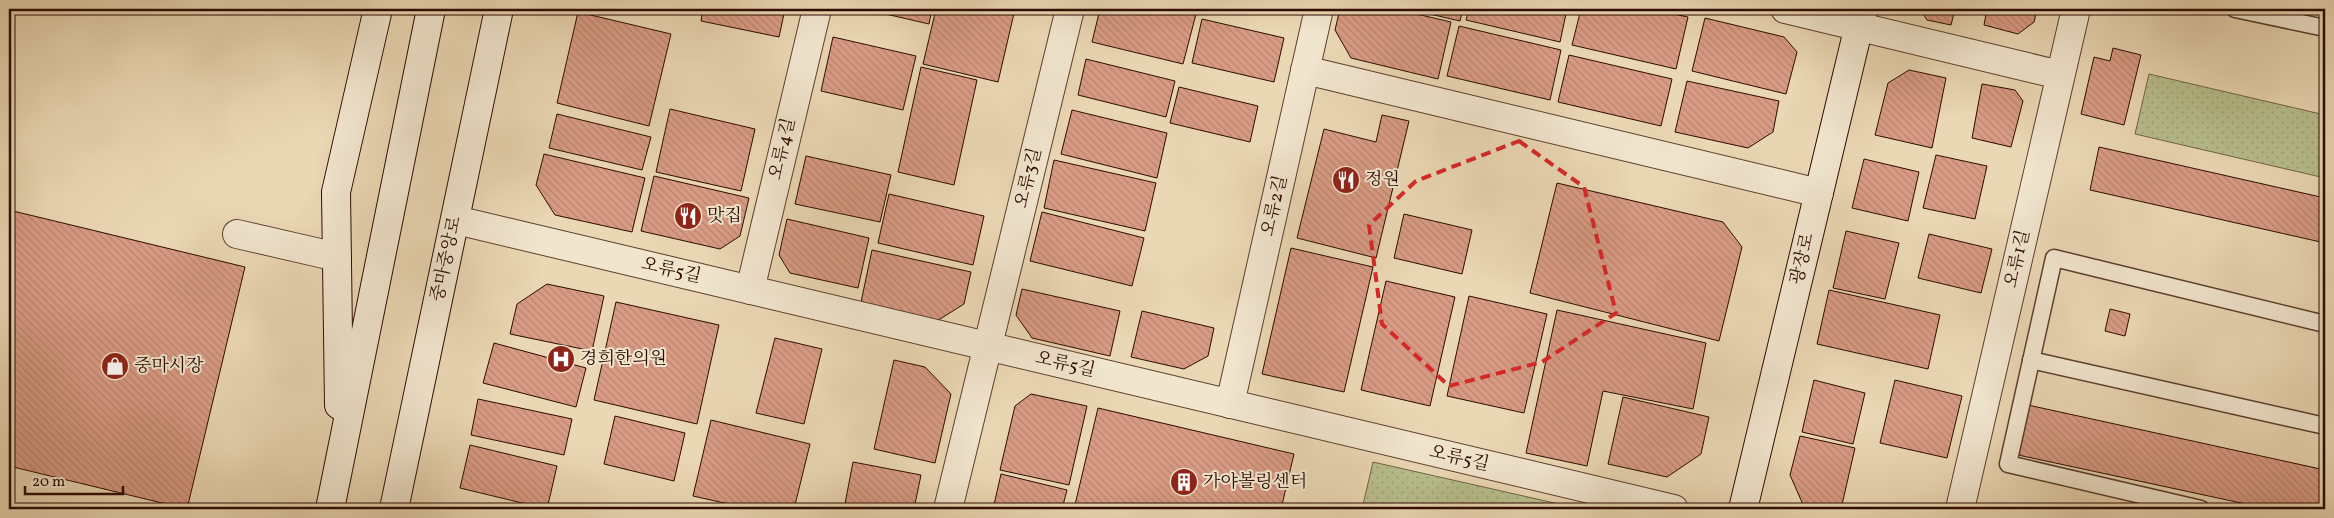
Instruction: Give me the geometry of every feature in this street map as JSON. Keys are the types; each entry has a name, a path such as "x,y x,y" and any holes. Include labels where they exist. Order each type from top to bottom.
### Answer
{"street":[{"path":"340,460 336,192 378,9"},
{"path":"330,509 431,9"},
{"name":"중마중앙로","path":"394,509 499,9"},
{"name":"오류4길","path":"750,290 816,9"},
{"name":"오류3길","path":"948,509 1070,9"},
{"name":"오류2길","path":"1230,404 1319,9"},
{"path":"1785,9 1861,18 2060,74"},
{"name":"오류1길","path":"1960,509 2076,9"},
{"name":"광장로","path":"1743,509 1861,18"},
{"path":"1305,70 1819,193"},
{"name":"오류5길","path":"456,220 1674,509"},
{"path":"237,234 337,256"}],"lane":[{"path":"2235,9 2325,28"},
{"path":"2201,509 2008,464 2054,258 2325,324"},
{"path":"2031,360 2325,426"}],"highlighted area":[{"path":"1519,141 1584,187 1616,313 1542,362 1449,386 1382,324 1369,225 1416,181"}],"green space":[{"path":"2149,74 2325,115 2325,178 2135,134"},
{"path":"1373,462 1581,509 1362,509"}],"building":[{"path":"703,9 785,9 779,37 701,21"},
{"path":"864,9 932,9 929,24"},
{"path":"936,9 1015,9 998,82 923,64"},
{"path":"1100,9 1173,9 1196,14 1183,64 1092,42"},
{"path":"1340,9 1395,9 1451,22 1438,79 1351,58 1335,30"},
{"path":"1408,9 1463,9 1460,21"},
{"path":"1469,9 1567,9 1560,42 1466,20"},
{"path":"1581,9 1650,9 1688,17 1676,69 1572,45"},
{"path":"1920,9 1955,9 1951,25 1927,20"},
{"path":"1987,9 2037,9 2034,22 2018,34 1984,25"},
{"path":"578,12 671,34 649,126 557,103"},
{"path":"1705,18 1784,37 1797,52 1786,94 1692,71"},
{"path":"1202,19 1284,38 1274,82 1192,63"},
{"path":"1459,26 1561,50 1550,100 1447,76"},
{"path":"833,37 916,56 903,110 821,91"},
{"path":"2113,48 2141,55 2124,125 2081,114 2094,57 2110,61"},
{"path":"1569,55 1672,79 1661,126 1558,102"},
{"path":"1086,59 1175,81 1166,117 1078,95"},
{"path":"921,67 977,80 954,185 898,172"},
{"path":"1909,70 1946,78 1932,148 1875,135 1888,83"},
{"path":"1687,81 1779,101 1773,132 1748,148 1675,132"},
{"path":"1982,84 2015,90 2023,101 2011,147 1972,138"},
{"path":"1179,87 1258,106 1250,142 1170,123"},
{"path":"670,109 755,129 741,191 656,172"},
{"path":"1072,110 1167,133 1157,178 1061,154"},
{"path":"557,114 651,137 642,170 549,148"},
{"path":"1382,115 1409,121 1376,258 1297,238 1324,129 1376,142"},
{"path":"2099,147 2325,198 2325,243 2090,190"},
{"path":"544,154 645,178 632,232 555,215 536,185"},
{"path":"1936,155 1987,166 1975,219 1923,208"},
{"path":"806,156 891,175 880,222 795,204"},
{"path":"1864,159 1919,172 1908,221 1852,208"},
{"path":"1054,160 1156,183 1145,231 1044,208"},
{"path":"654,176 749,198 740,236 720,249 641,231"},
{"path":"1557,183 1723,222 1742,247 1719,341 1530,293"},
{"path":"889,194 984,216 973,265 878,243"},
{"name":"중마시장","path":"9,210 245,267 187,509 9,466"},
{"path":"1042,212 1144,238 1132,286 1030,261"},
{"path":"1404,214 1472,230 1462,274 1394,258"},
{"path":"787,219 869,238 858,288 790,273 779,255"},
{"path":"1846,231 1899,243 1885,299 1833,288"},
{"path":"1929,234 1992,249 1981,293 1918,278"},
{"path":"1291,248 1373,267 1344,392 1262,374"},
{"path":"872,250 971,272 964,304 932,324 860,307"},
{"path":"1386,281 1455,297 1430,406 1361,390"},
{"path":"547,284 604,296 592,351 510,334 517,304"},
{"path":"1022,289 1120,311 1110,356 1032,338 1016,315"},
{"path":"1829,290 1940,315 1928,369 1817,344"},
{"path":"1469,296 1547,314 1524,413 1447,396"},
{"path":"616,302 719,325 697,424 594,400"},
{"path":"2110,309 2130,314 2125,336 2105,331"},
{"path":"1557,310 1706,343 1693,409 1603,391 1587,466 1526,453"},
{"path":"1142,311 1214,328 1208,356 1184,369 1131,357"},
{"path":"775,338 822,349 804,424 756,413"},
{"path":"494,343 586,368 576,407 483,383"},
{"path":"894,360 925,367 951,394 935,463 874,449"},
{"path":"1814,380 1865,393 1853,444 1802,432"},
{"path":"1895,380 1962,396 1947,458 1880,443"},
{"path":"1031,394 1087,406 1069,485 1000,470 1015,406"},
{"path":"1623,397 1709,417 1701,454 1667,477 1608,464"},
{"path":"478,399 572,419 564,455 471,435"},
{"path":"2028,405 2325,470 2325,509 2269,509 2018,455"},
{"name":"가야볼링센터","path":"1098,408 1294,454 1281,509 1074,509"},
{"path":"615,416 685,433 674,481 604,464"},
{"path":"711,420 810,444 794,509 751,509 693,496"},
{"path":"1800,436 1855,448 1841,509 1805,509 1790,475"},
{"path":"470,445 557,466 547,509 460,488"},
{"path":"853,462 921,475 914,509 844,509"},
{"path":"1001,474 1067,490 1062,509 993,509"}],"place":[{"name":"정원","path":"1346,180"},
{"name":"맛집","path":"688,216"},
{"name":"경희한의원","path":"561,359"},
{"name":"중마시장","path":"115,366"},
{"name":"가야볼링센터","path":"1184,482"}]}
